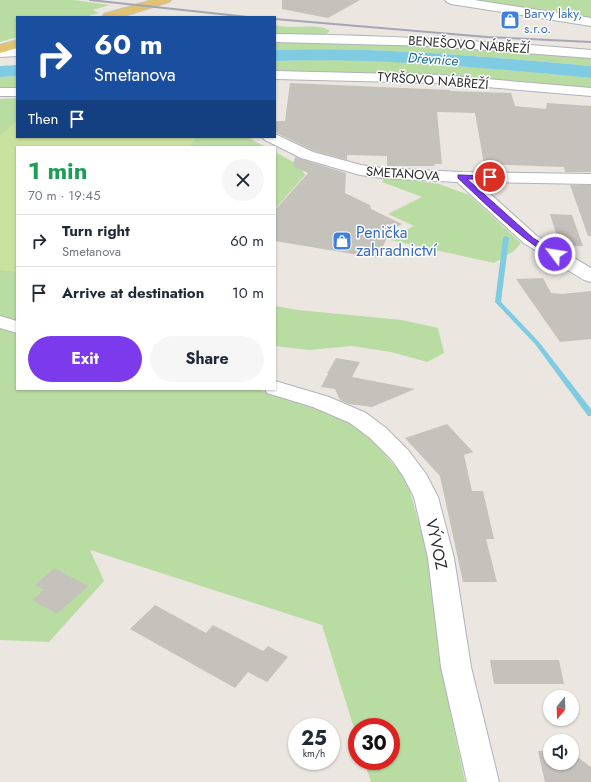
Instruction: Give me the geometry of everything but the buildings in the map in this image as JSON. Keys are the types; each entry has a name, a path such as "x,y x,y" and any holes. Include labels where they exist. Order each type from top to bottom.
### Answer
{"main road":[{"path":"111,16 165,0"},
{"path":"0,48 16,44"}],"street":[{"path":"451,0 591,22"},
{"name":"BENEŠOVO NÁBŘEŽÍ","path":"276,38 346,38 445,42 591,54"},
{"path":"0,52 16,52"},
{"name":"TYRŠOVO NÁBŘEŽÍ","path":"276,75 320,74 439,79 591,92"},
{"path":"0,92 16,92"},
{"name":"SMETANOVA","path":"272,138 307,155 360,170 405,175 591,179"},
{"path":"461,177 531,240 591,276"},
{"path":"0,322 16,326"},
{"name":"VÝVOZ","path":"276,388 321,402 358,418 378,433 400,455 414,474 423,491 426,497 441,558 456,667 482,782"}],"green space":[{"path":"0,0 74,0 110,5 93,10 99,13 88,16 16,16 16,37 0,42"},
{"path":"473,0 591,0 591,19"},
{"path":"276,25 288,27 312,26 325,28 330,31 326,34 276,36"},
{"path":"276,42 394,45 591,58 591,66 433,53 314,49 276,50"},
{"path":"354,60 473,67 591,78 591,89 473,79 315,72 276,72 276,61"},
{"path":"16,76 16,88 0,89 0,77"},
{"path":"16,98 16,138 249,138 264,146 16,146 16,390 260,390 326,409 369,436 407,480 432,571 441,668 465,782 371,782 367,770 400,770 400,718 351,718 322,625 90,550 104,581 49,642 0,640 0,99"},
{"path":"16,121 16,138 196,138 190,146 16,146 16,272 0,270 0,136"},
{"path":"276,153 299,165 305,175 276,208"},
{"path":"395,178 439,184 469,195 521,243 514,251 494,263 390,240 391,238 414,226 388,214 422,197 382,182 384,179"},
{"path":"276,306 298,310 402,320 438,328 444,353 427,362 391,352 352,346 309,350 276,346"}],"water":[{"name":"Dřevnice","path":"314,49 433,53 591,66 591,78 433,64 314,60 276,61 276,50"},
{"path":"16,65 16,76 0,77 0,66"}],"waterway":[{"path":"506,238 498,302 537,343 591,414"}],"railway":[{"path":"90,0 239,16"},
{"path":"276,19 487,37 591,42"}],"place":[{"name":"Barvy laky, s.r.o.","path":"510,20"},
{"name":"Penička zahradnictví","path":"342,241"}],"route":[{"path":"490,177 461,177 531,240 555,254"}]}
